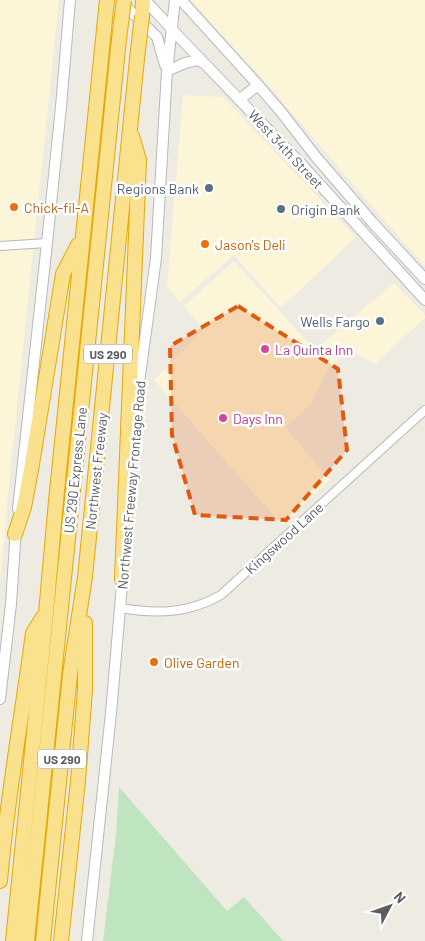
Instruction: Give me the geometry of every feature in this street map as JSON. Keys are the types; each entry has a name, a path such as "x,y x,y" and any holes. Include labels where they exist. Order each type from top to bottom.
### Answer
{"highway":[{"name":"US 290","path":"13,941 107,0"},
{"name":"US 290 Express Lane","path":"28,941 124,0"},
{"name":"Northwest Freeway","path":"43,941 70,674 85,578 144,0"},
{"path":"122,579 139,160 130,131"},
{"path":"15,534 24,507 31,470 63,274 82,238"},
{"path":"61,941 78,780 85,690 85,578"},
{"path":"0,881 10,792 34,633 46,612"}],"main road":[{"path":"0,699 11,604 15,534 48,243 69,5 78,0"},
{"path":"119,0 157,37 167,71 185,63 198,60 205,64"},
{"name":"West 34th Street","path":"144,0 304,167 425,300"},
{"name":"Northwest Freeway Frontage Road","path":"86,941 111,713 132,434 156,258 167,71 175,0"},
{"name":"West 34th Street","path":"181,0 258,85 372,222 425,279"},
{"path":"239,100 258,85"},
{"path":"304,167 316,157"}],"street":[{"path":"0,246 48,243"},
{"name":"Kingswood Lane","path":"120,608 170,612 186,610 221,595 425,410"}],"highlighted area":[{"path":"238,306 338,369 347,450 286,520 195,515 172,435 170,346"}],"shaded area":[{"path":"0,0 59,0 0,585"},
{"path":"191,0 425,0 425,266 274,92"},
{"path":"183,95 223,97 356,237 281,308 234,255 180,302 167,286"},
{"path":"234,261 315,350 394,283 425,315 425,318 375,364 348,350 329,367 311,404 285,427 330,480 282,525 154,380 204,329 184,306"}],"green space":[{"path":"119,787 227,911 244,897 283,941 103,941 116,835"}],"place":[{"name":"Regions Bank","path":"209,188"},
{"name":"Chick-fil-A","path":"14,207"},
{"name":"Origin Bank","path":"281,209"},
{"name":"Jason's Deli","path":"205,244"},
{"name":"Wells Fargo","path":"380,321"},
{"name":"La Quinta Inn","path":"265,349"},
{"name":"Days Inn","path":"223,418"},
{"name":"Olive Garden","path":"154,662"}]}
